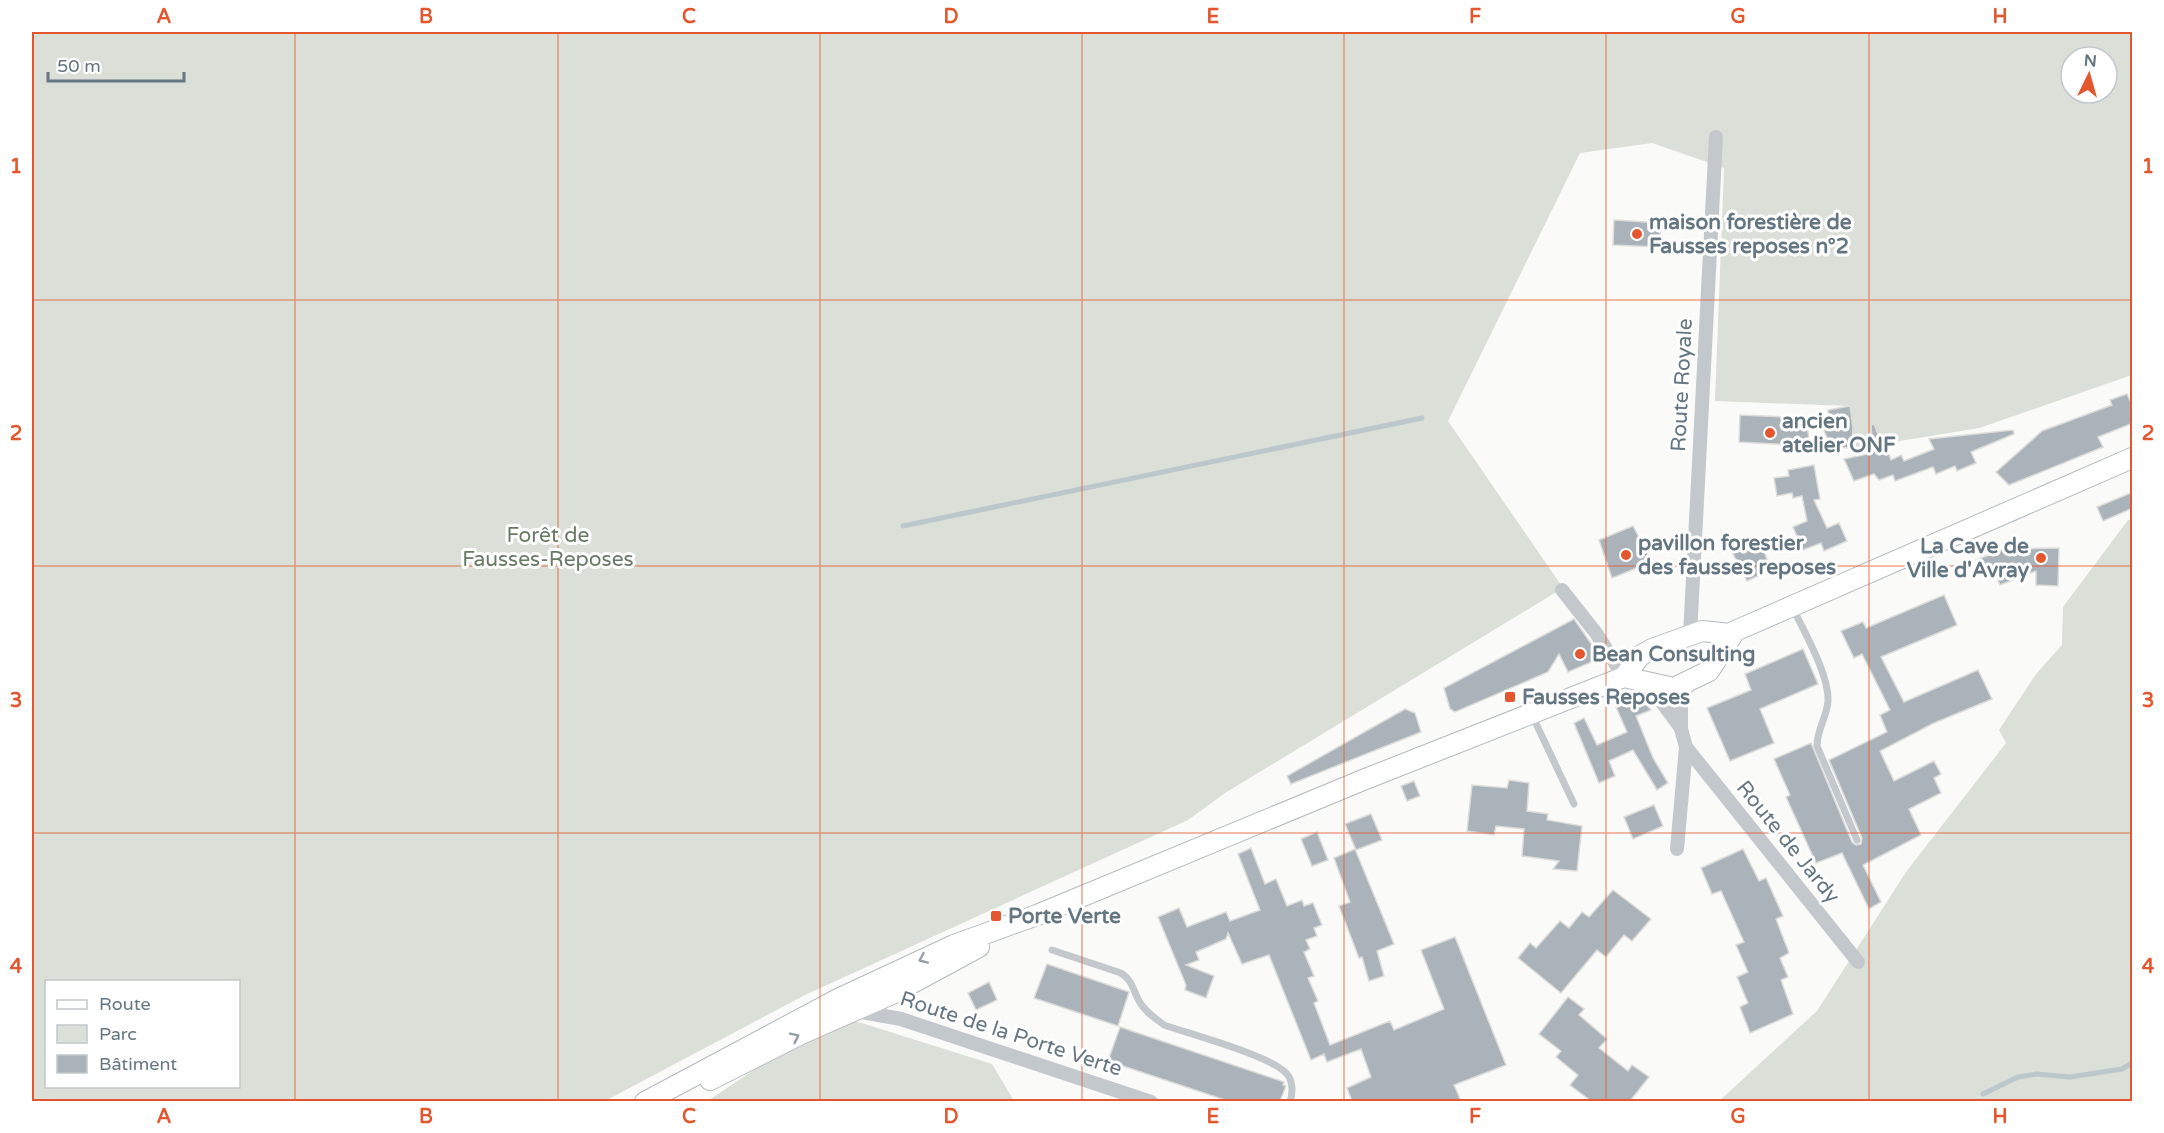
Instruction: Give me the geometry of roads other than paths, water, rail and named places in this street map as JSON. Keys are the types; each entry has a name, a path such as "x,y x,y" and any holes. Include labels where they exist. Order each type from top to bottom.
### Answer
{"main road":[{"path":"1624,677 1674,688 1691,681 1710,671 1731,634 1792,605 2133,458"},
{"path":"645,1101 838,999 954,945 1036,915 1256,823 1624,677 1640,656 1690,635 1708,630 1731,634"},
{"path":"668,1101 801,1034 856,1011 1036,915"},
{"path":"838,999 856,1011"}],"street":[{"name":"Route Royale","path":"1690,635 1716,137"},
{"path":"1563,590 1596,633 1624,677"},
{"path":"1677,849 1686,747 1681,729 1681,698 1691,681"},
{"path":"1647,682 1681,729"},
{"name":"Route de Jardy","path":"1686,747 1858,962"},
{"name":"Route de la Porte Verte","path":"856,1011 901,1019 1151,1101"}],"lane":[{"path":"1792,605 1826,681 1827,712 1817,733 1817,746 1857,840"},
{"path":"1533,715 1574,804"},
{"path":"1052,950 1121,973 1130,979 1139,1001 1149,1014 1164,1025 1272,1062 1288,1074 1292,1095 1290,1101"}],"waterway":[{"path":"903,526 1422,418"},
{"path":"1983,1094 2018,1077 2037,1074 2070,1077 2122,1069 2132,1063"}],"place":[{"name":"maison forestière de Fausses reposes n°2","path":"1637,234"},
{"name":"ancien atelier ONF","path":"1770,433"},
{"name":"pavillon forestier des fausses reposes","path":"1626,555"},
{"name":"La Cave de Ville d'Avray","path":"2041,558"},
{"name":"Bean Consulting","path":"1580,654"},
{"name":"Fausses Reposes","path":"1510,697"},
{"name":"Porte Verte","path":"996,916"}],"park label":[{"name":"Forêt de Fausses-Reposes","path":"548,547"}]}
